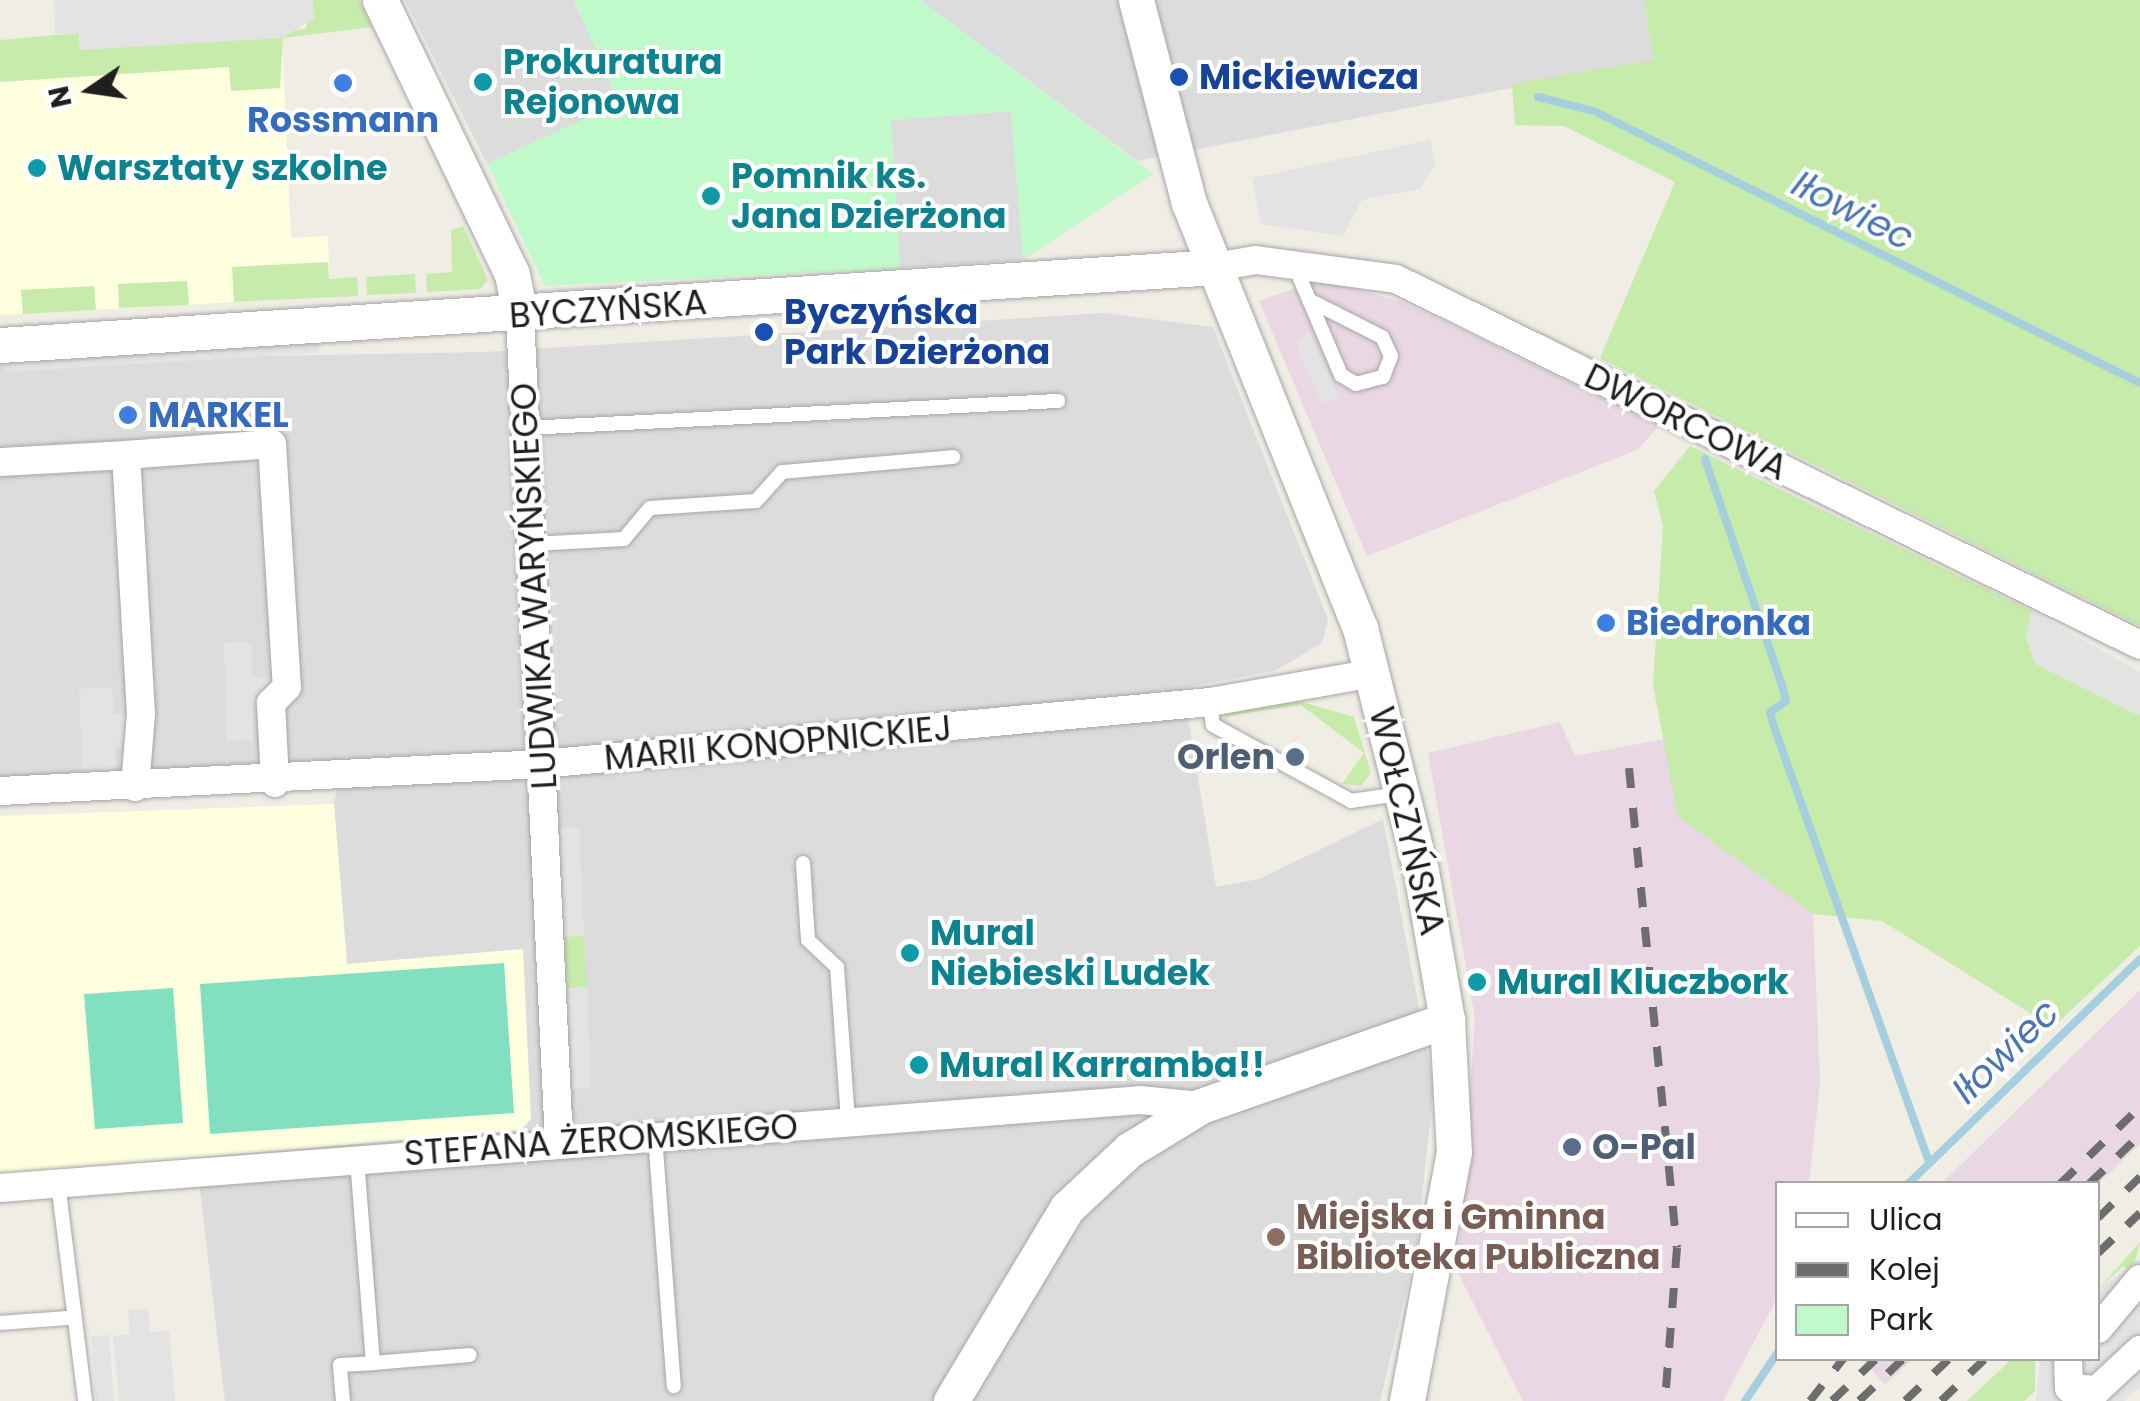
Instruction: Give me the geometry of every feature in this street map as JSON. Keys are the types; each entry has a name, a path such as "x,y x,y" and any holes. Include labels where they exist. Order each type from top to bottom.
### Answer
{"street":[{"name":"LUDWIKA WARYŃSKIEGO","path":"380,0 512,274 520,315 559,1143"},
{"name":"WOŁCZYŃSKA","path":"1136,0 1184,188 1374,673 1403,793 1447,1020 1454,1152 1407,1401"},
{"name":"DWORCOWA","path":"1215,267 1300,265 1396,279 2140,646"},
{"name":"BYCZYŃSKA","path":"0,345 520,315 1215,267"},
{"path":"0,462 272,444 287,687 271,703 275,783"},
{"path":"126,454 141,714 136,787"},
{"name":"MARII KONOPNICKIEJ","path":"0,791 275,783 542,764 1210,702 1374,673"},
{"path":"950,1401 1067,1208 1129,1150 1202,1106 1447,1020"},
{"name":"STEFANA ŻEROMSKIEGO","path":"0,1188 1140,1100 1202,1106"},
{"path":"2100,1327 2140,1279"},
{"path":"2068,1361 2062,1394 2098,1390 2140,1350"}],"lane":[{"path":"1300,265 1309,300 1341,375 1356,384 1383,377 1391,356 1382,337 1309,300"},
{"path":"526,428 1058,401"},
{"path":"533,544 624,539 650,508 756,500 782,472 953,457"},
{"path":"1210,702 1213,725 1351,802 1403,793"},
{"path":"803,863 808,940 837,967 848,1122"},
{"path":"655,1136 674,1386"},
{"path":"358,1159 374,1362"},
{"path":"58,1184 68,1318 79,1329 85,1401"},
{"path":"0,1324 68,1318"},
{"path":"343,1401 340,1365 470,1356"}],"shaded area":[{"path":"54,0 313,0 314,19 282,38 80,50 79,33 55,34"},
{"path":"405,0 574,0 620,103 487,164"},
{"path":"920,0 1644,0 1654,60 1137,161"},
{"path":"282,38 291,238 328,236 330,297 0,315 0,55"},
{"path":"1011,111 1023,260 900,268 890,120"},
{"path":"1430,140 1435,164 1420,189 1362,200 1343,236 1261,224 1252,178"},
{"path":"1321,279 1406,303 1659,426 1637,450 1367,556 1259,301"},
{"path":"1104,313 1213,327 1328,619 1322,643 1275,671 1183,688 1216,887 1259,879 1383,819 1434,1086 1416,1251 1380,1401 225,1401 196,1157 521,1129 523,950 347,964 334,804 342,763 0,782 0,361 485,352"},
{"path":"1309,331 1340,398 1322,404 1296,345"},
{"path":"324,338 317,353 8,372 0,364"},
{"path":"539,380 559,692 551,697"},
{"path":"514,384 524,667 508,389"},
{"path":"2032,611 2140,672 2140,716 2036,664 2026,637"},
{"path":"251,642 253,678 282,676 269,699 253,701 253,740 227,741 224,643"},
{"path":"112,687 114,714 129,714 130,747 115,748 116,783 83,785 79,689"},
{"path":"1560,722 1575,756 1664,739 1679,817 1813,914 1820,1083 1809,1181 1775,1181 1775,1302 1723,1401 1523,1401 1457,1271 1475,1018 1428,753"},
{"path":"334,804 347,964 523,949 531,1119 521,1130 0,1174 0,816"},
{"path":"579,827 584,936 564,937 560,828"},
{"path":"587,987 591,1088 572,1089 567,988"},
{"path":"2140,990 2140,1144 2100,1182 1944,1181"},
{"path":"2140,1259 2140,1386 2124,1401 2036,1401 2040,1361 2100,1361 2100,1289"},
{"path":"148,1309 150,1332 169,1331 175,1401 119,1401 113,1336 130,1334 128,1310"},
{"path":"109,1335 114,1401 96,1401 91,1336"},
{"path":"1863,1361 1911,1361 1885,1384"}],"green space":[{"path":"313,0 359,0 372,27 283,38 280,88 231,91 229,67 0,82 0,40 79,33 80,49 306,29"},
{"path":"574,0 920,0 1153,174 1023,260 1011,111 891,120 900,268 545,286 487,164 619,103"},
{"path":"1644,0 2140,0 2140,626 1600,358 1675,182 1564,126 1515,125 1512,84 1654,60"},
{"path":"463,226 488,280 480,289 427,292 426,274 452,272 451,230"},
{"path":"328,262 329,279 357,277 358,296 234,302 232,267"},
{"path":"415,274 416,293 367,295 366,277"},
{"path":"187,281 189,305 119,308 118,284"},
{"path":"94,286 96,310 23,314 21,290"},
{"path":"1690,446 2032,611 2026,637 2036,664 2140,716 2140,946 2053,1027 1882,921 1813,914 1678,817 1653,685 1663,527 1654,491"},
{"path":"1298,701 1354,717 1371,773 1361,786 1342,784 1364,753 1301,705 1227,716 1225,724 1225,712"},
{"path":"584,936 587,987 567,988 564,937"},
{"path":"504,963 514,1113 210,1134 200,984"},
{"path":"173,988 183,1123 95,1129 84,994"},
{"path":"2140,1242 2133,1269 2122,1267 2100,1288"},
{"path":"2010,1361 2035,1361 2035,1391 2024,1401 1967,1401"}],"waterway":[{"name":"Iłowiec","path":"1538,97 1594,111 2140,383"},
{"path":"1705,459 1782,685 1786,701 1770,712 1773,724 1928,1160"},
{"name":"Iłowiec","path":"1911,1181 2140,959"},
{"name":"Iłowiec","path":"1745,1401 1775,1356"}],"railway":[{"path":"1629,768 1677,1248 1665,1401"},
{"path":"2063,1181 2140,1107"},
{"path":"2092,1181 2140,1135"},
{"path":"2100,1216 2140,1177"},
{"path":"2100,1251 2140,1213"},
{"path":"1810,1401 1842,1361"},
{"path":"1832,1401 1874,1361"},
{"path":"1859,1401 1901,1361"},
{"path":"1905,1401 1947,1361"},
{"path":"1941,1401 1983,1361"}],"place":[{"name":"Mickiewicza","path":"1179,77"},
{"name":"Prokuratura Rejonowa","path":"483,82"},
{"name":"Rossmann","path":"343,83"},
{"name":"Warsztaty szkolne","path":"37,168"},
{"name":"Pomnik ks. Jana Dzierżona","path":"711,196"},
{"name":"Byczyńska Park Dzierżona","path":"764,332"},
{"name":"MARKEL","path":"128,415"},
{"name":"Biedronka","path":"1606,623"},
{"name":"Orlen","path":"1295,757"},
{"name":"Mural Niebieski Ludek","path":"910,953"},
{"name":"Mural Kluczbork","path":"1477,982"},
{"name":"Mural Karramba!!","path":"919,1065"},
{"name":"O-Pal","path":"1572,1147"},
{"name":"Miejska i Gminna Biblioteka Publiczna","path":"1276,1237"}]}
